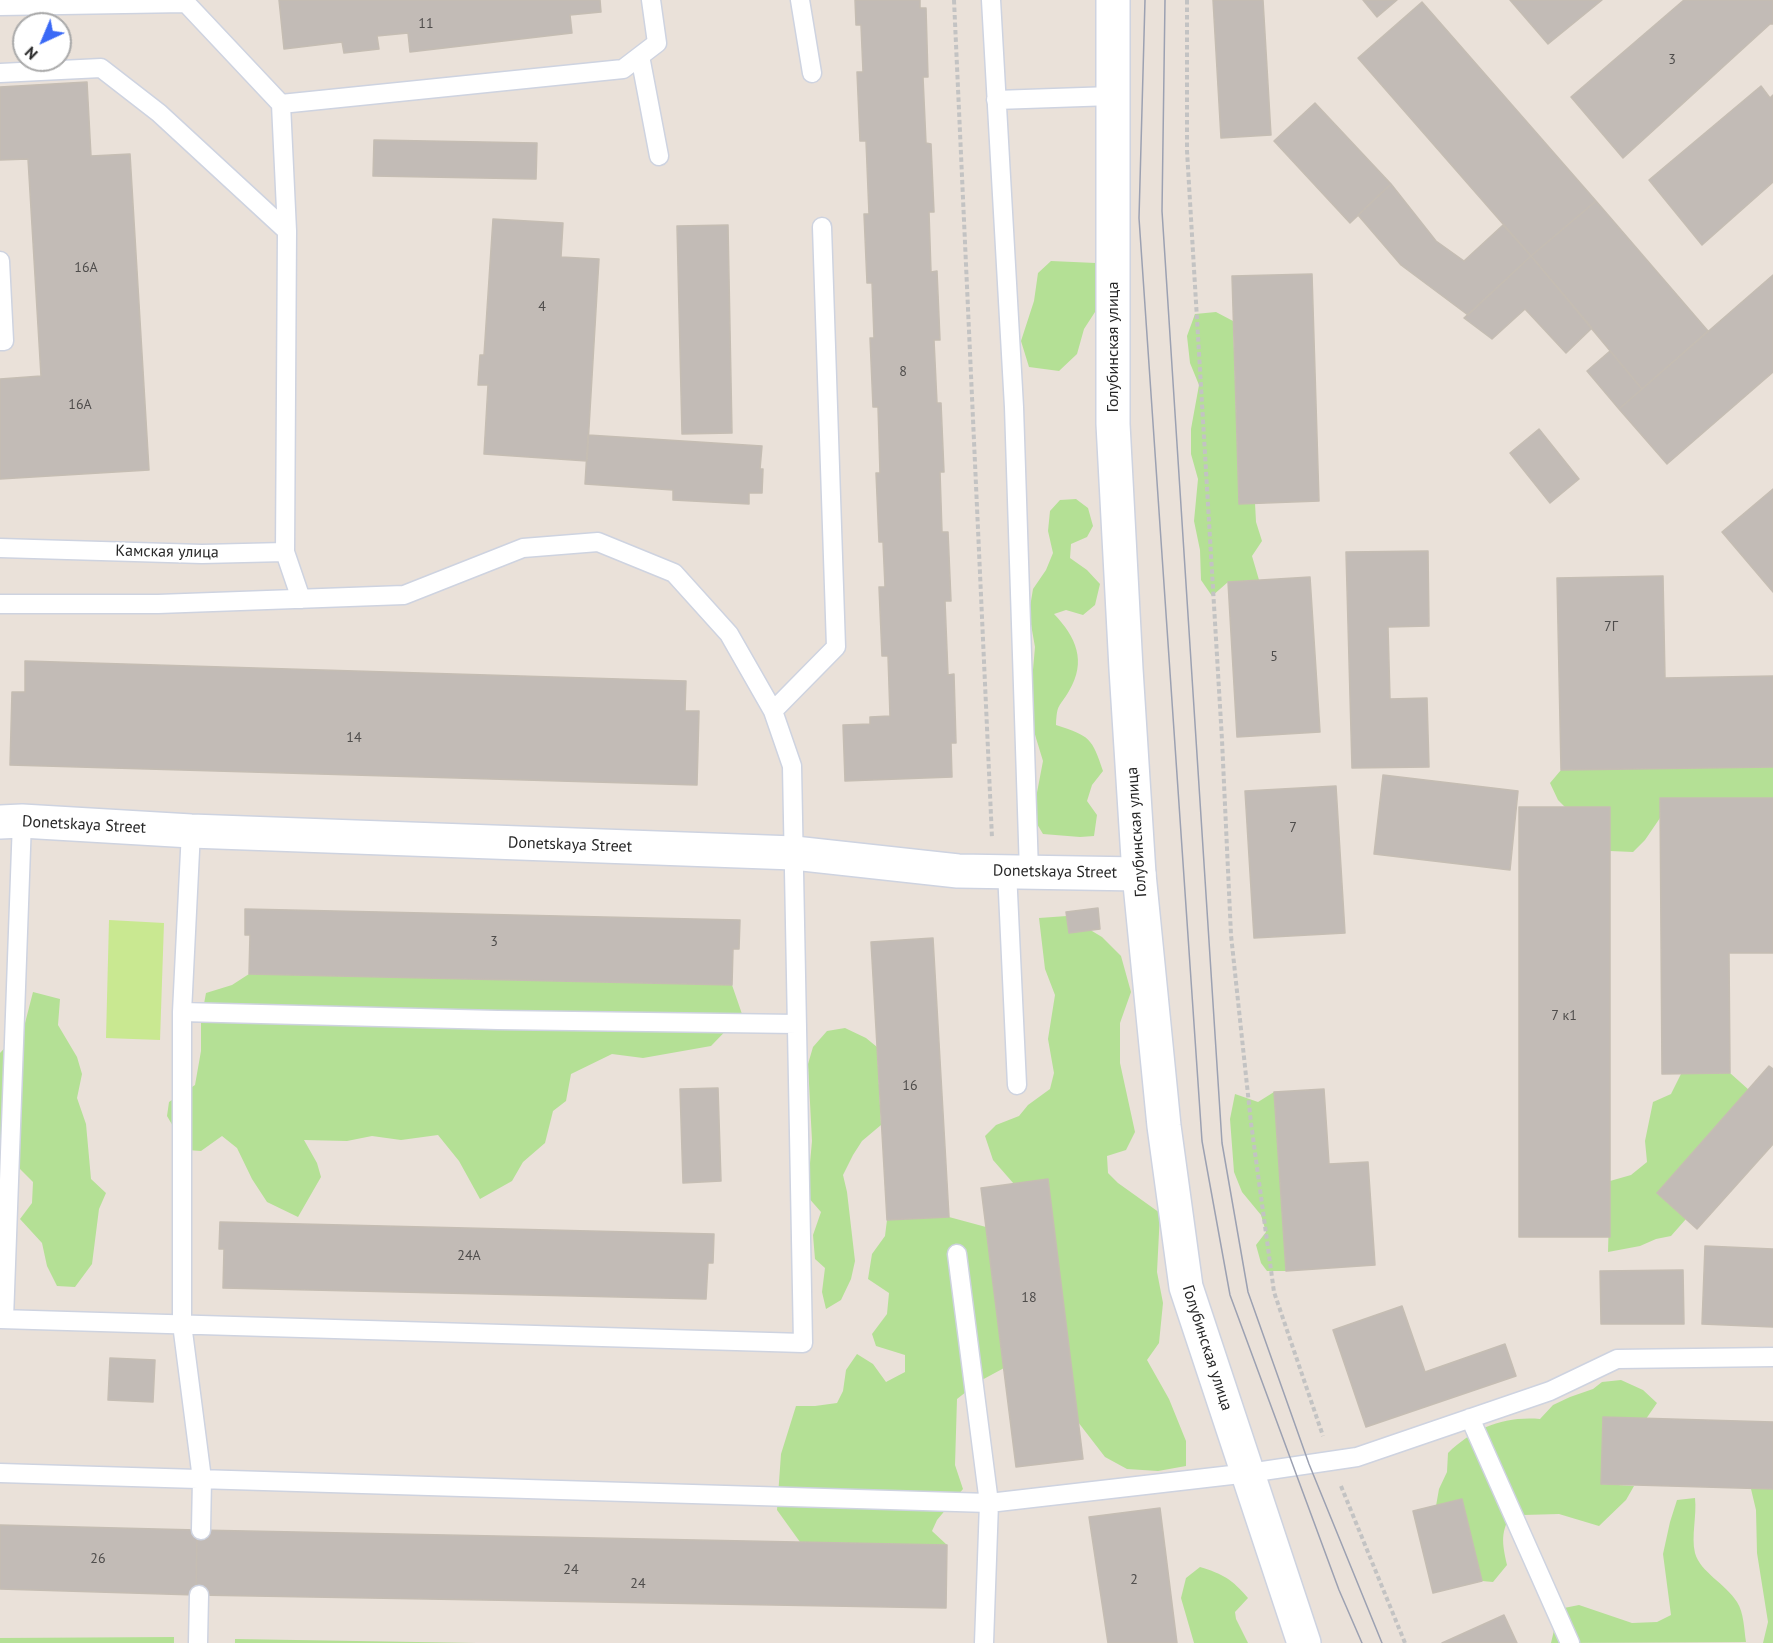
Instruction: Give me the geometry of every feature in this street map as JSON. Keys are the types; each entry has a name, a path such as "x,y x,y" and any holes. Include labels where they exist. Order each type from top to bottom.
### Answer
{"main road":[{"name":"Голубинская улица","path":"1113,0 1113,424 1139,874 1164,1126 1186,1287 1304,1643"},
{"name":"Donetskaya Street","path":"11,821 191,831 794,853 958,871 1139,874"}],"lane":[{"path":"281,104 623,69 657,44 651,0"},
{"path":"800,0 812,73"},
{"path":"991,0 1014,406 1018,872 1017,1085"},
{"path":"0,6 185,2 281,104 287,231 285,552 301,599"},
{"path":"640,56 659,156"},
{"path":"0,73 101,68 159,112 287,231"},
{"path":"996,100 1112,96"},
{"path":"773,711 836,647 822,227"},
{"path":"0,261 4,340 0,340"},
{"path":"0,603 158,604 404,595 523,548 598,542 674,573 729,634 773,711 792,766 803,1343 2,1319 11,821"},
{"name":"Камская улица","path":"0,548 202,554 285,552"},
{"path":"191,831 182,1012 182,1324 202,1479 201,1530"},
{"path":"182,1012 498,1020 797,1024"},
{"path":"957,1254 989,1503 984,1643"},
{"path":"0,1473 989,1503 1249,1473 1357,1457 1550,1391 1617,1359 1773,1357"},
{"path":"1470,1418 1570,1643"},
{"path":"198,1643 199,1595"}],"path":[{"path":"954,0 992,843 958,871"},
{"path":"1188,0 1187,151 1231,935 1251,1123 1274,1292 1331,1461 1405,1643"}],"green space":[{"path":"1051,261 1096,263 1101,282 1095,312 1084,329 1077,354 1059,371 1029,367 1021,341 1034,301 1038,273"},
{"path":"1216,312 1233,321 1239,503 1255,503 1256,522 1262,541 1252,556 1259,580 1228,582 1212,596 1201,580 1200,550 1194,521 1198,479 1191,454 1191,429 1199,385 1190,363 1187,336 1195,314"},
{"path":"1076,499 1088,508 1093,526 1087,537 1071,544 1070,558 1087,570 1100,584 1095,605 1083,615 1066,610 1054,614 1073,641 1078,660 1074,680 1058,709 1056,725 1076,732 1088,740 1096,751 1103,771 1092,785 1087,801 1097,815 1094,836 1080,837 1043,834 1037,824 1035,803 1043,761 1029,715 1035,647 1029,613 1033,589 1046,570 1053,553 1048,531 1050,511 1060,500"},
{"path":"1773,767 1773,798 1660,799 1660,818 1645,840 1633,852 1610,851 1610,807 1565,807 1558,800 1550,783 1561,770"},
{"path":"1067,916 1102,937 1121,956 1131,992 1120,1023 1120,1063 1135,1132 1126,1150 1107,1156 1108,1173 1118,1183 1160,1213 1157,1272 1163,1303 1159,1343 1147,1360 1169,1399 1186,1441 1186,1466 1158,1471 1127,1469 1105,1457 1078,1422 1014,1184 993,1160 985,1136 996,1125 1019,1116 1028,1105 1050,1089 1054,1073 1048,1039 1055,995 1045,969 1039,918"},
{"path":"109,920 164,923 160,1040 106,1038"},
{"path":"249,974 732,985 742,1014 711,1046 643,1058 612,1054 571,1074 566,1101 553,1111 545,1143 523,1162 512,1181 480,1199 459,1161 438,1135 401,1140 372,1136 347,1141 304,1140 317,1163 321,1177 298,1217 267,1202 252,1179 237,1148 222,1136 201,1151 187,1150 167,1116 169,1102 195,1085 201,1051 201,1020 206,993 232,985"},
{"path":"33,992 60,999 58,1025 77,1057 82,1074 77,1098 86,1124 91,1179 106,1193 99,1209 92,1264 75,1287 57,1286 47,1266 42,1243 20,1219 32,1203 33,1182 17,1166 0,1183 0,1053 24,1027"},
{"path":"845,1028 866,1038 877,1047 881,1125 862,1141 843,1175 855,1261 851,1279 841,1300 826,1309 822,1292 825,1268 815,1259 813,1235 821,1212 807,1196 812,1141 808,1064 813,1047 827,1031"},
{"path":"1730,1073 1749,1090 1686,1219 1671,1236 1640,1246 1608,1252 1610,1181 1631,1175 1647,1162 1645,1141 1653,1102 1671,1094 1681,1074"},
{"path":"1274,1092 1286,1271 1267,1271 1261,1263 1256,1245 1266,1232 1261,1215 1242,1192 1234,1172 1230,1119 1235,1094 1258,1102"},
{"path":"949,1217 986,1227 1004,1368 980,1381 957,1399 955,1465 963,1489 937,1520 932,1531 947,1545 800,1542 777,1510 781,1454 796,1406 837,1403 843,1391 846,1370 857,1354 873,1364 886,1382 905,1372 905,1355 876,1346 872,1334 887,1314 889,1293 868,1279 872,1254 885,1236 887,1220"},
{"path":"1621,1380 1643,1390 1657,1403 1601,1484 1634,1486 1626,1500 1599,1526 1559,1514 1523,1515 1513,1511 1503,1537 1507,1565 1493,1582 1482,1581 1462,1500 1436,1506 1439,1489 1447,1472 1448,1453 1479,1430 1502,1422 1540,1419 1553,1405 1593,1389 1602,1382"},
{"path":"1751,1489 1773,1489 1773,1643 1763,1643 1768,1622 1757,1553 1756,1510"},
{"path":"1695,1498 1695,1553 1702,1566 1737,1602 1742,1616 1746,1642 1551,1643 1559,1609 1579,1605 1632,1623 1657,1622 1671,1615 1663,1554 1677,1500"},
{"path":"1200,1567 1227,1578 1248,1598 1235,1612 1248,1643 1194,1643 1181,1598 1186,1578"},
{"path":"174,1637 174,1643 0,1643 0,1638"},
{"path":"235,1639 477,1643 235,1643"}],"building":[{"path":"279,0 600,0 601,12 570,15 572,33 410,52 408,33 377,36 379,49 344,53 342,42 284,49"},
{"path":"855,0 920,0 920,8 926,8 928,77 923,77 926,143 931,144 934,212 929,212 931,272 937,271 940,340 934,340 937,403 941,403 944,472 940,472 942,532 948,532 951,601 945,601 948,675 954,674 956,743 951,743 952,777 845,781 843,725 870,724 870,717 890,716 888,656 882,656 879,587 885,587 883,542 879,542 876,473 880,473 878,407 873,407 870,338 874,338 872,283 867,283 864,214 869,214 866,141 860,141 857,72 863,72 861,25 856,25"},
{"path":"1213,0 1263,0 1271,135 1221,138"},
{"path":"1363,0 1397,0 1377,17"},
{"path":"1510,0 1602,0 1548,44"},
{"path":"1684,0 1773,0 1773,24 1770,24 1623,158 1571,97"},
{"path":"1422,2 1596,201 1531,256 1358,58"},
{"path":"87,82 91,156 130,154 149,470 0,479 0,379 41,376 28,159 0,160 0,87"},
{"path":"1761,86 1770,98 1773,95 1773,182 1702,245 1649,180"},
{"path":"1315,103 1391,184 1350,223 1274,141"},
{"path":"374,140 537,143 536,179 373,176"},
{"path":"1391,184 1436,241 1464,261 1503,225 1531,256 1468,315 1401,265 1358,215"},
{"path":"1596,201 1708,331 1642,389 1531,256"},
{"path":"493,219 563,223 561,257 599,259 587,461 484,454 488,385 478,385 480,355 484,355"},
{"path":"728,225 732,433 682,434 677,226"},
{"path":"1531,256 1592,328 1566,353 1525,309 1492,339 1464,318"},
{"path":"1312,274 1319,501 1239,504 1232,276"},
{"path":"1773,275 1773,372 1667,464 1619,409"},
{"path":"1610,351 1642,389 1619,409 1587,371"},
{"path":"1539,429 1579,479 1550,503 1510,453"},
{"path":"588,435 762,446 760,469 763,469 762,493 749,493 749,504 673,500 673,490 585,484"},
{"path":"1773,489 1773,592 1722,532"},
{"path":"1428,551 1429,626 1388,627 1390,699 1427,698 1429,767 1352,768 1346,552"},
{"path":"1663,576 1665,678 1773,676 1773,767 1561,770 1557,578"},
{"path":"1310,577 1320,732 1237,737 1228,582"},
{"path":"25,661 686,681 685,711 699,711 697,785 10,765 12,692 25,692"},
{"path":"1383,775 1518,791 1510,870 1374,854"},
{"path":"1336,786 1345,933 1254,938 1245,791"},
{"path":"1660,798 1773,798 1773,953 1729,953 1730,1073 1662,1074"},
{"path":"1519,807 1610,807 1610,1237 1519,1237"},
{"path":"1098,908 1100,929 1069,933 1066,912"},
{"path":"245,909 740,920 739,949 733,949 732,985 249,974 250,935 245,935"},
{"path":"933,938 949,1217 887,1220 871,942"},
{"path":"1769,1066 1773,1069 1773,1144 1697,1229 1657,1193"},
{"path":"718,1088 721,1181 683,1183 680,1089"},
{"path":"1324,1089 1329,1164 1368,1162 1375,1265 1286,1271 1274,1092"},
{"path":"1048,1179 1083,1459 1016,1467 981,1188"},
{"path":"220,1222 714,1234 713,1263 708,1263 706,1299 223,1288 224,1249 219,1249"},
{"path":"1705,1246 1773,1249 1773,1327 1702,1324"},
{"path":"1683,1270 1684,1324 1601,1324 1600,1271"},
{"path":"1402,1306 1425,1372 1505,1344 1516,1376 1366,1427 1333,1330"},
{"path":"110,1358 155,1360 153,1402 108,1400"},
{"path":"1603,1417 1773,1422 1773,1489 1601,1484"},
{"path":"1462,1499 1482,1581 1433,1593 1413,1511"},
{"path":"1160,1508 1177,1643 1108,1643 1089,1517"},
{"path":"0,1525 197,1530 196,1595 0,1589"},
{"path":"197,1530 947,1545 946,1608 196,1595"},
{"path":"1504,1615 1517,1643 1442,1643"}],"tram line":[{"path":"1145,0 1139,218 1202,1141 1230,1295 1339,1590 1362,1643"},
{"path":"1165,0 1162,211 1222,1143 1248,1292 1309,1464 1382,1643"}]}
